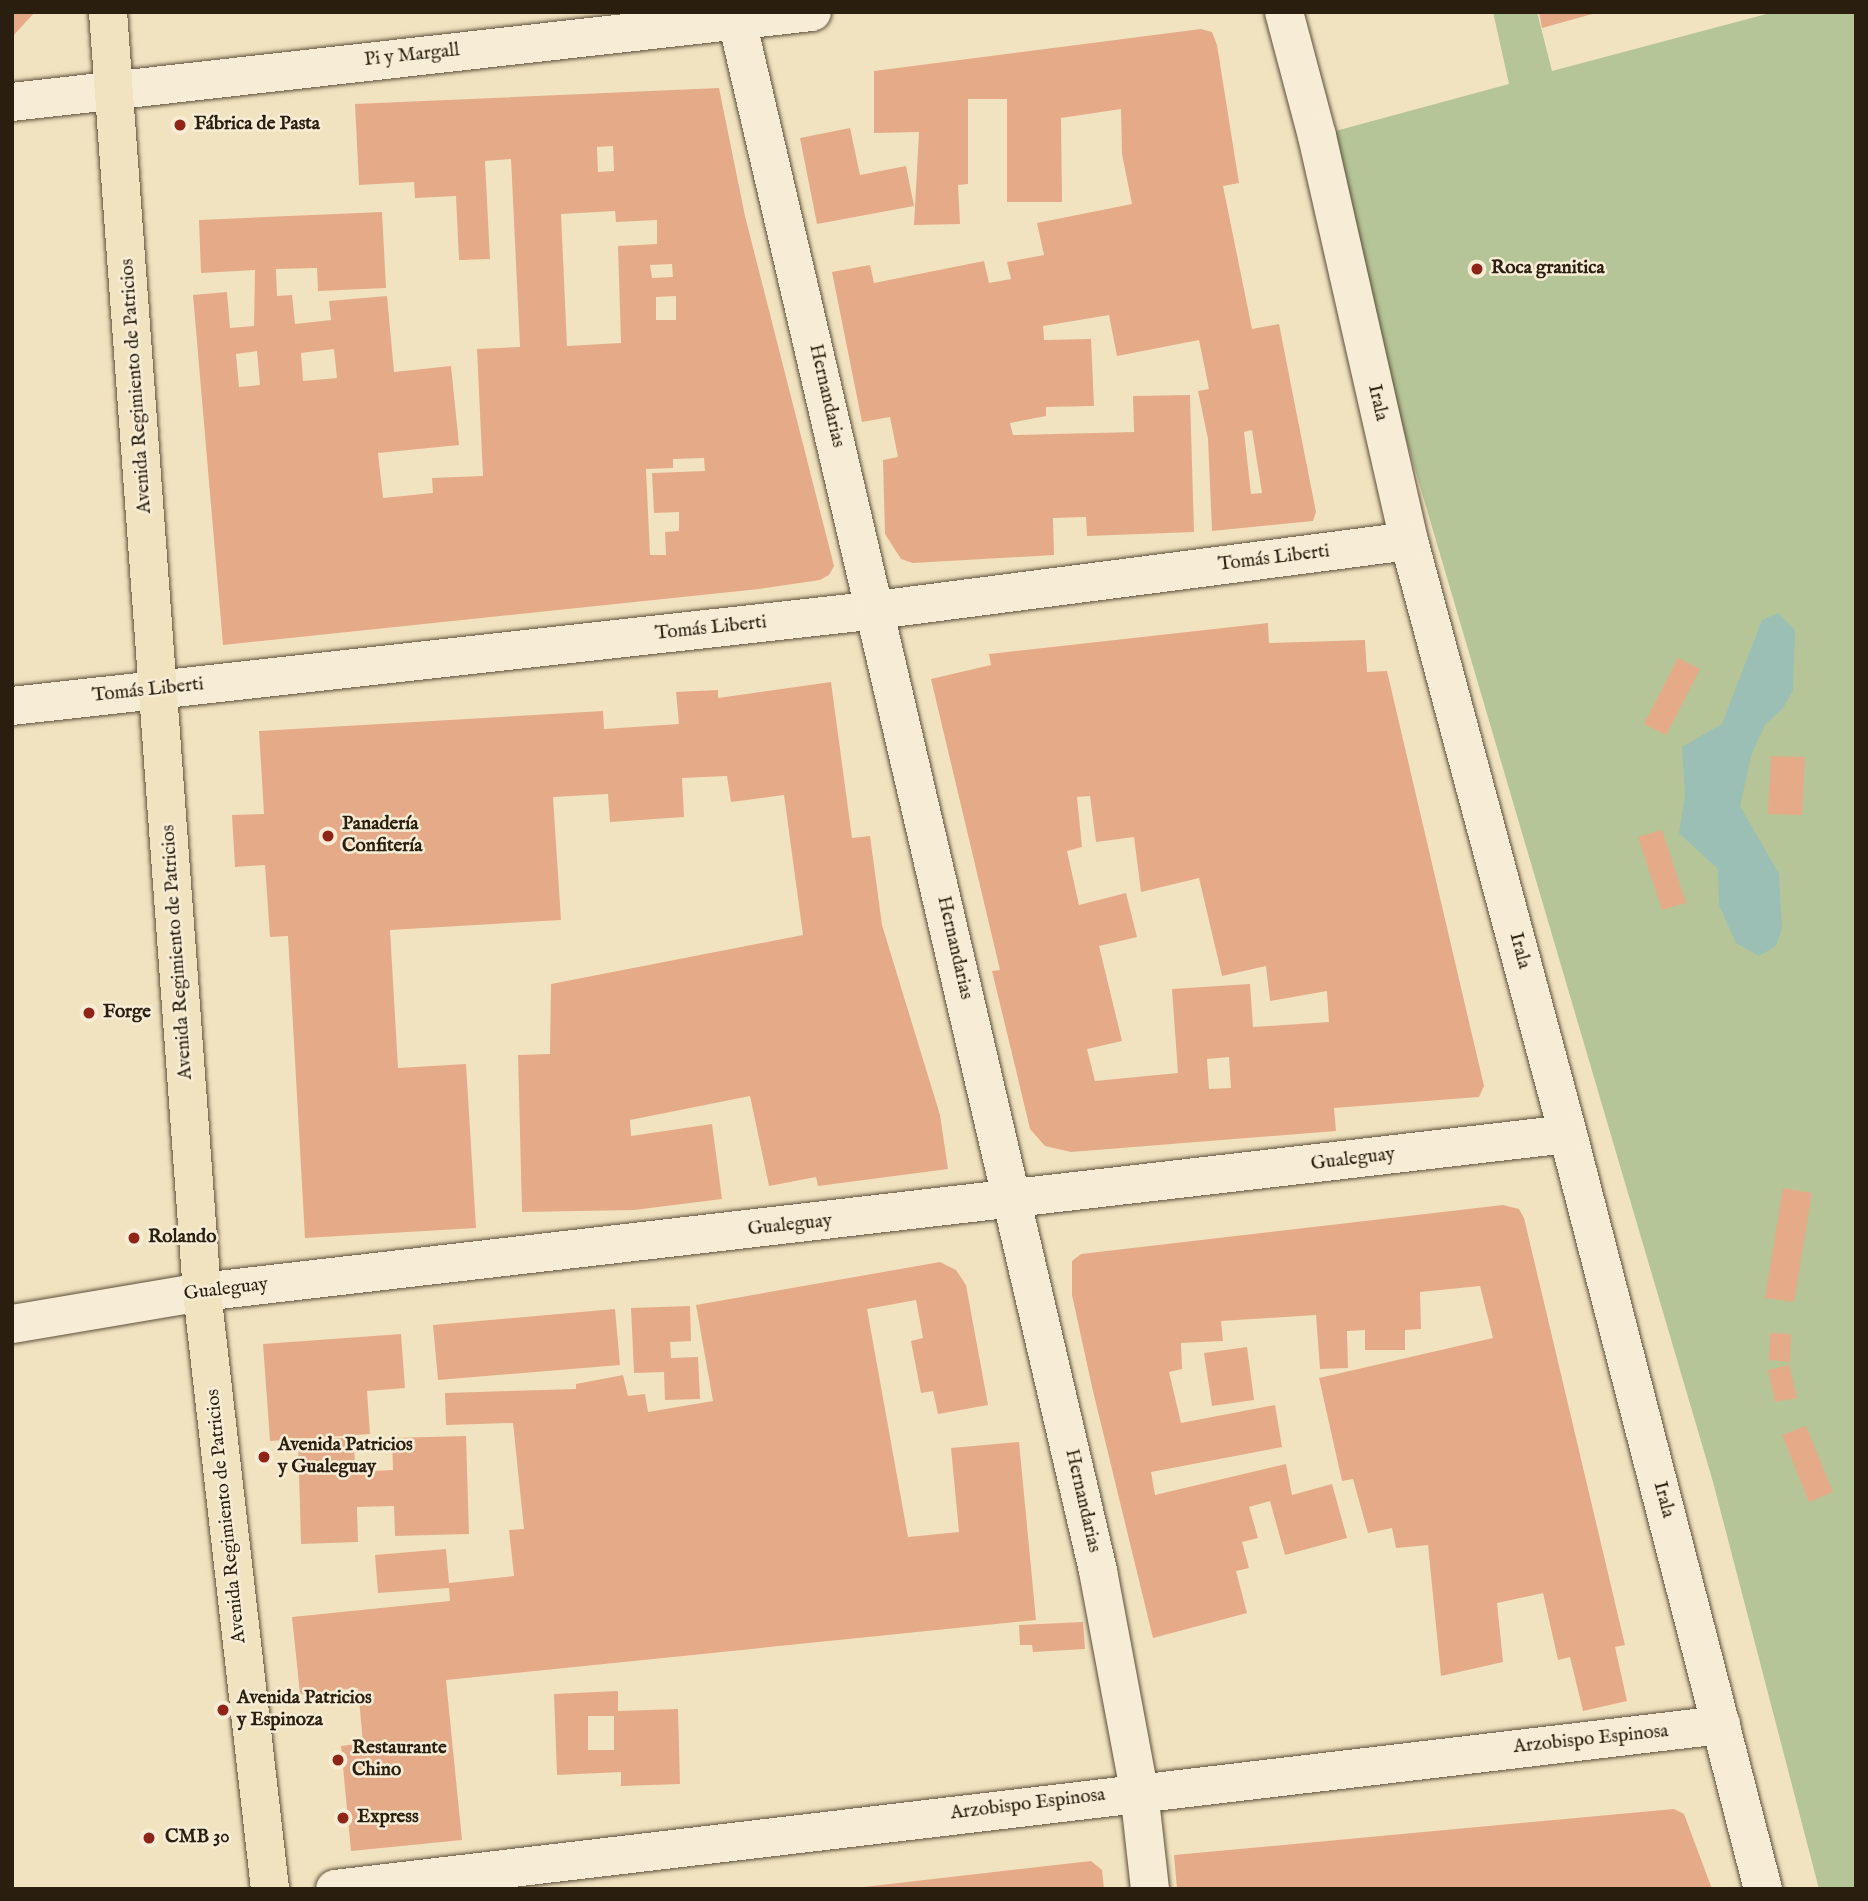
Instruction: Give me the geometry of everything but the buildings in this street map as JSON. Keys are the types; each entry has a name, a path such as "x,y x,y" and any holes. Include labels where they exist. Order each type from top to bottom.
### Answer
{"main road":[{"name":"Avenida Regimiento de Patricios","path":"108,12 160,690 202,1292 270,1889"}],"street":[{"name":"Pi y Margall","path":"12,102 736,16 812,12"},
{"name":"Irala","path":"1284,12 1317,136 1409,541 1569,1135 1763,1889"},
{"name":"Hernandarias","path":"736,16 877,610 1110,1624 1139,1791 1150,1889"},
{"name":"Tomás Liberti","path":"12,706 877,610 1409,541"},
{"name":"Gualeguay","path":"12,1324 202,1292 1569,1135"},
{"name":"Arzobispo Espinosa","path":"335,1889 1139,1791 1721,1725"}],"green space":[{"path":"1493,12 1537,12 1552,71 1774,12 1856,12 1856,1889 1819,1889 1713,1482 1317,136 1509,84"}],"water":[{"path":"1778,613 1795,630 1793,690 1783,708 1765,725 1752,753 1740,806 1779,874 1782,928 1776,946 1759,956 1736,943 1719,905 1718,869 1679,833 1685,796 1682,747 1722,724 1762,620"}],"place":[{"name":"Fábrica de Pasta","path":"180,125"},
{"name":"Roca granitica","path":"1477,269"},
{"name":"Panadería Confitería","path":"328,836"},
{"name":"Forge","path":"89,1013"},
{"name":"Rolando","path":"134,1238"},
{"name":"Avenida Patricios y Gualeguay","path":"264,1457"},
{"name":"Avenida Patricios y Espinoza","path":"223,1710"},
{"name":"Restaurante Chino","path":"338,1760"},
{"name":"Express","path":"343,1818"},
{"name":"CMB 30","path":"149,1838"}]}
